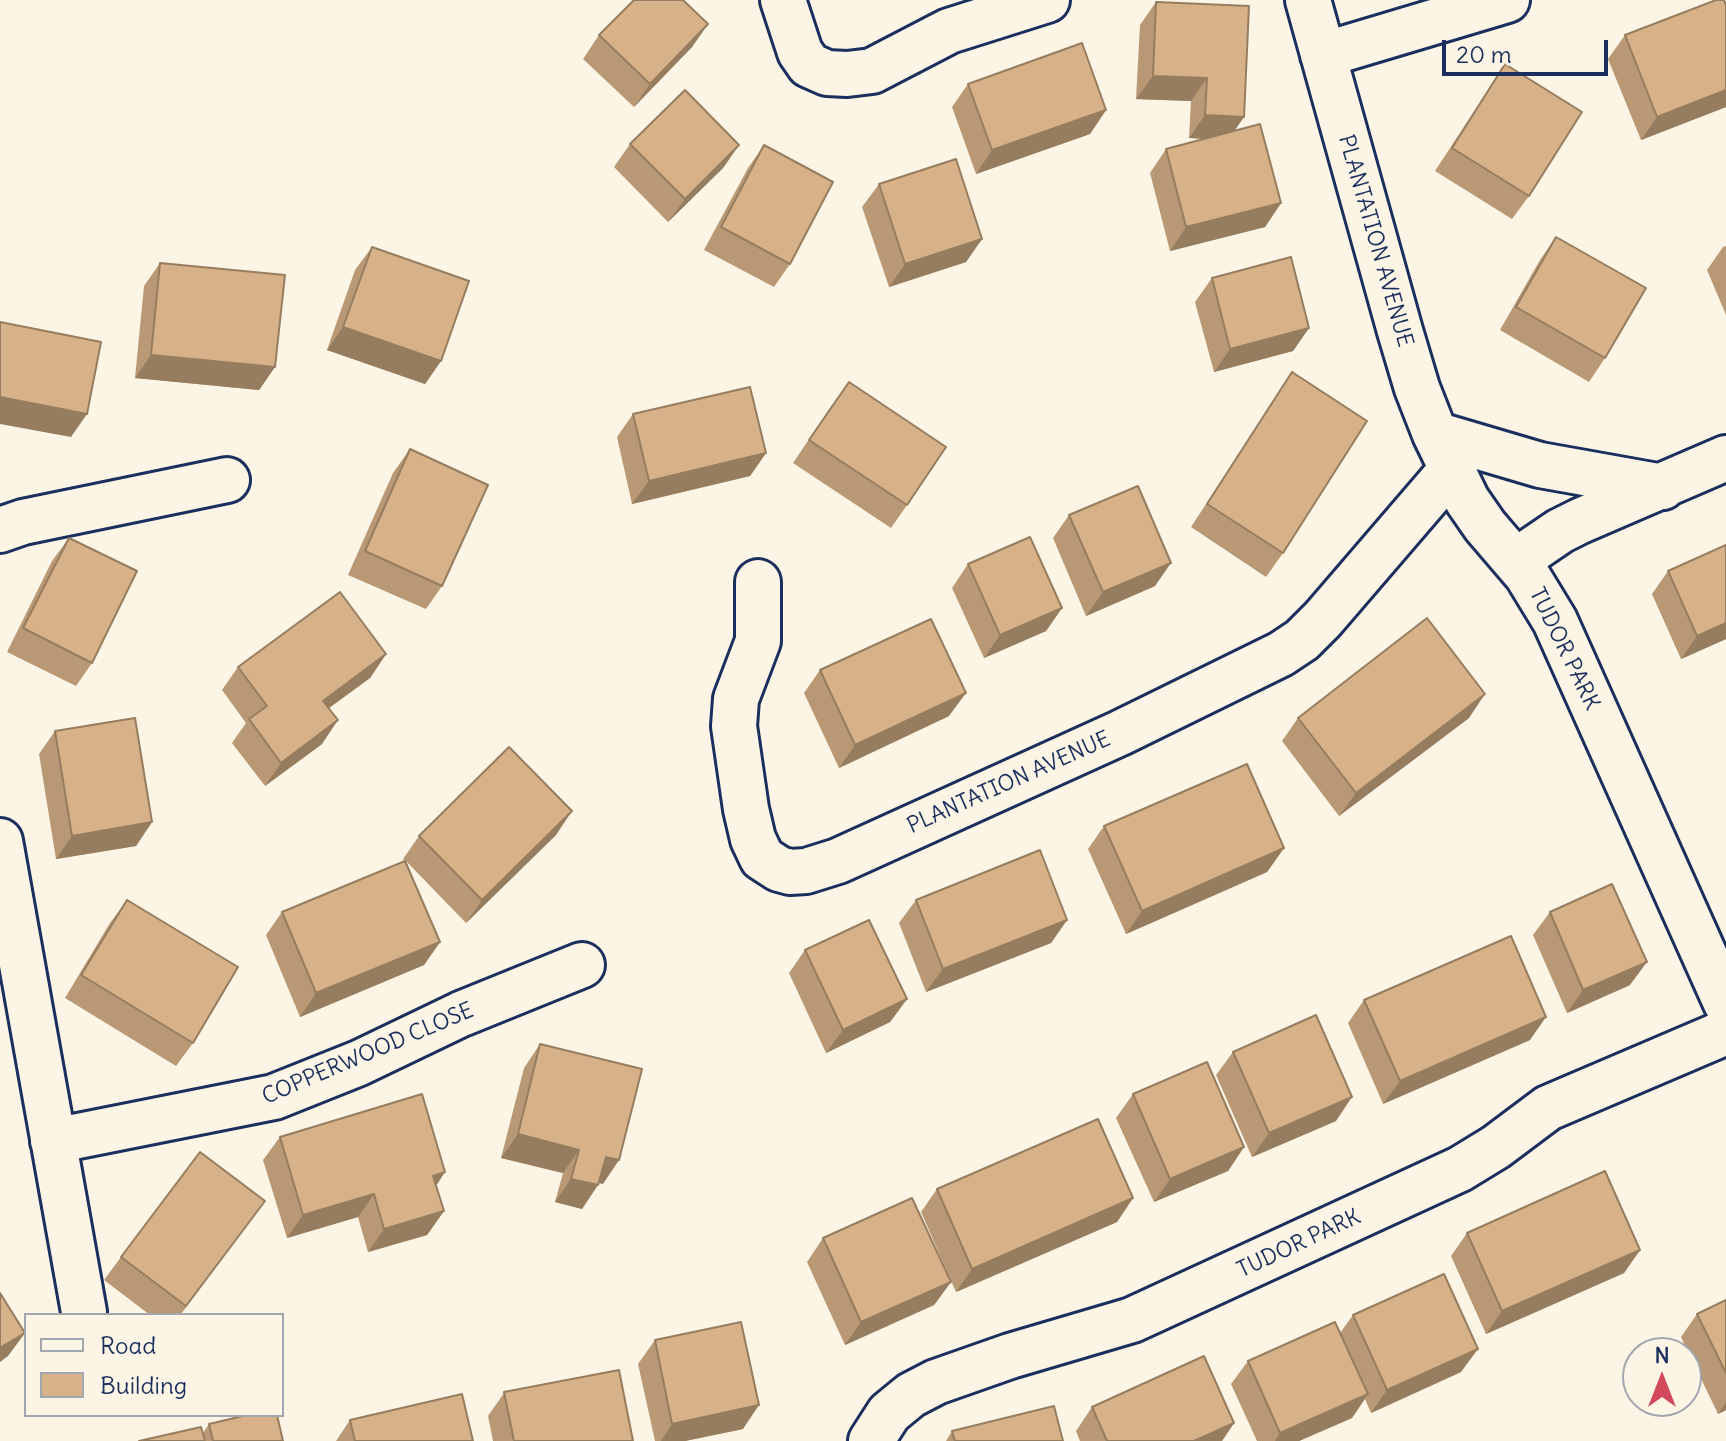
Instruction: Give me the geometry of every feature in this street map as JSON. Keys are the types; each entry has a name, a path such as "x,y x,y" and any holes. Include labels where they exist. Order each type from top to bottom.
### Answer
{"street":[{"path":"783,0 800,52 809,65 827,73 847,74 872,71 949,31 1047,0"},
{"name":"PLANTATION AVENUE","path":"1308,0 1417,388 1443,452 1476,514 1516,561"},
{"path":"1323,55 1507,0"},
{"path":"1443,452 1540,465 1663,487"},
{"name":"PLANTATION AVENUE","path":"758,582 758,641 736,699 734,726 746,809 753,839 762,858 779,869 806,871 838,861 1106,740 1281,654 1302,640 1323,619 1443,452"},
{"path":"1516,561 1560,531 1726,458"},
{"path":"0,530 23,522 227,480"},
{"name":"TUDOR PARK","path":"1516,561 1546,605 1567,645 1726,1003"},
{"path":"0,841 6,903 84,1312"},
{"name":"COPPERWOOD CLOSE","path":"53,1141 274,1097 359,1063 461,1014 582,965"},
{"name":"TUDOR PARK","path":"871,1441 889,1413 911,1395 936,1382 1010,1356 1132,1320 1460,1169 1496,1147 1548,1108 1726,1032"}],"building":[{"path":"634,0 683,0 708,24 650,84 599,35"},
{"path":"1716,0 1724,0 1726,5 1726,90 1657,117 1625,35"},
{"path":"1156,2 1249,6 1244,117 1205,115 1207,78 1153,76"},
{"path":"1082,43 1106,110 992,150 968,84"},
{"path":"1505,64 1582,112 1529,196 1452,148"},
{"path":"685,90 739,145 685,199 630,144"},
{"path":"1260,124 1281,203 1186,227 1166,149"},
{"path":"764,145 833,182 790,264 721,227"},
{"path":"956,159 982,239 905,264 879,184"},
{"path":"1556,237 1646,288 1605,358 1516,307"},
{"path":"372,247 469,281 441,361 343,327"},
{"path":"1291,257 1309,328 1230,349 1212,278"},
{"path":"160,263 285,275 275,367 151,355"},
{"path":"0,322 101,342 87,414 0,397"},
{"path":"1292,372 1367,421 1283,553 1207,504"},
{"path":"849,382 946,447 907,505 809,440"},
{"path":"750,387 766,453 649,481 633,414"},
{"path":"410,449 488,485 442,586 365,551"},
{"path":"1138,486 1171,563 1103,592 1069,515"},
{"path":"1030,537 1062,608 1000,635 968,564"},
{"path":"69,538 137,571 92,663 23,628"},
{"path":"1726,545 1726,623 1697,636 1668,571"},
{"path":"340,592 386,654 323,701 338,720 281,763 249,719 267,706 238,667"},
{"path":"1427,618 1485,694 1356,793 1298,718"},
{"path":"931,619 966,693 855,745 820,670"},
{"path":"135,718 152,822 72,836 55,731"},
{"path":"509,747 572,811 482,900 419,836"},
{"path":"1247,764 1284,848 1142,911 1104,826"},
{"path":"1040,850 1067,920 943,969 916,900"},
{"path":"405,861 440,942 316,993 282,912"},
{"path":"1612,884 1647,962 1583,990 1550,912"},
{"path":"127,900 238,967 193,1043 81,975"},
{"path":"869,920 907,999 843,1030 805,950"},
{"path":"1511,936 1546,1017 1400,1081 1364,1000"},
{"path":"1316,1015 1352,1097 1269,1133 1233,1052"},
{"path":"540,1044 642,1069 619,1160 606,1157 598,1185 571,1179 579,1150 518,1134"},
{"path":"1207,1062 1244,1147 1170,1179 1133,1094"},
{"path":"422,1094 445,1172 433,1176 444,1211 384,1229 374,1194 303,1215 280,1137"},
{"path":"1098,1119 1133,1198 972,1269 937,1189"},
{"path":"200,1152 265,1201 186,1306 121,1257"},
{"path":"1605,1171 1640,1250 1502,1311 1467,1233"},
{"path":"912,1198 951,1282 861,1322 823,1238"},
{"path":"1444,1274 1478,1349 1387,1390 1353,1315"},
{"path":"0,1293 24,1334 0,1348"},
{"path":"1726,1300 1726,1373 1697,1314"},
{"path":"741,1322 759,1405 672,1424 655,1340"},
{"path":"1335,1322 1368,1394 1280,1433 1248,1361"},
{"path":"1204,1356 1234,1423 1194,1441 1107,1441 1092,1407"},
{"path":"619,1370 633,1441 514,1441 504,1392"},
{"path":"462,1394 473,1441 355,1441 350,1420"},
{"path":"1054,1406 1063,1441 955,1441 952,1431"},
{"path":"239,1417 277,1417 283,1441 213,1441 209,1424"},
{"path":"201,1427 205,1441 139,1441"}]}
